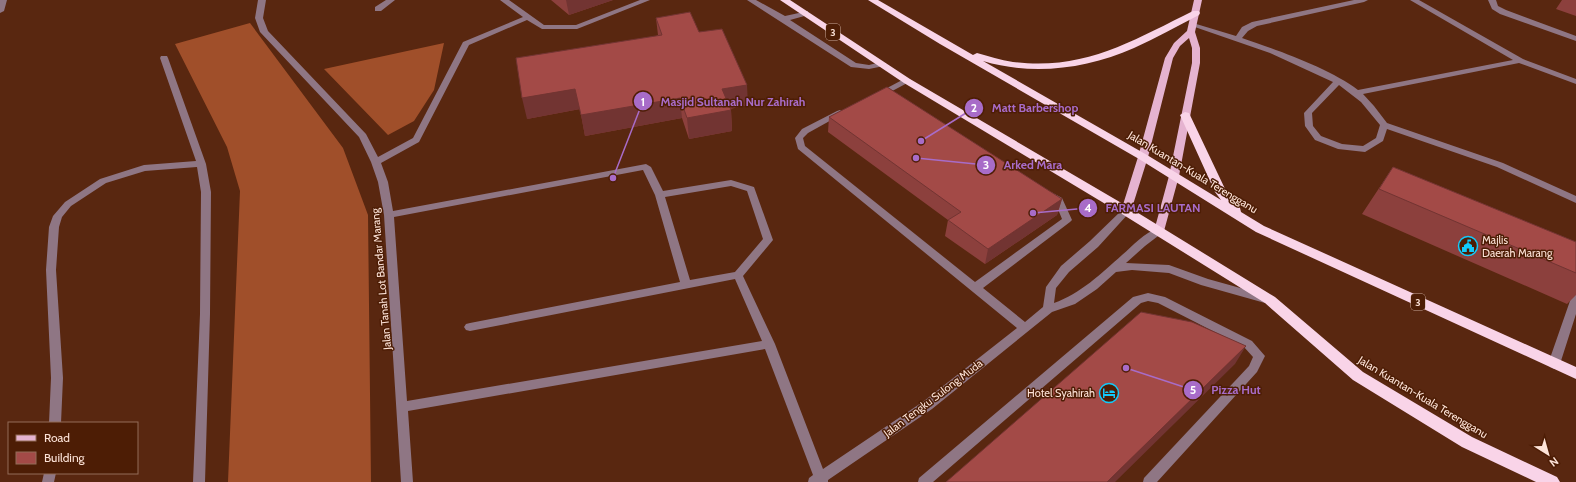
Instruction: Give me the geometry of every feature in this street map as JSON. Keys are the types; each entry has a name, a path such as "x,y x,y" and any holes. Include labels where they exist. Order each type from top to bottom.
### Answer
{"highway":[{"name":"Jalan Kuantan-Kuala Terengganu","path":"784,0 907,81 1126,210 1270,300 1358,376 1467,442 1552,482"},
{"name":"Jalan Kuantan-Kuala Terengganu","path":"872,0 1143,156 1260,230 1576,373"},
{"path":"943,42 994,61 1025,66 1072,64 1091,60 1121,50 1196,13"},
{"path":"1185,115 1221,192 1237,213 1260,230"}],"main road":[{"path":"1159,231 1174,176 1196,63 1196,48 1192,29 1198,0"},
{"path":"1126,210 1143,156 1169,58 1176,44 1192,29"}],"street":[{"path":"0,11 3,0"},
{"name":"Jalan Tanah Lot Bandar Marang","path":"262,0 259,18 264,32 363,136 376,162 383,182 389,215 407,482"},
{"path":"378,9 391,0"},
{"path":"504,0 542,27 577,27 646,0"},
{"path":"751,0 784,19 854,66 869,67 881,64"},
{"path":"1238,38 1245,29 1255,24 1364,0"},
{"path":"1414,0 1520,60 1576,82"},
{"path":"1492,0 1495,7 1503,12 1576,39"},
{"path":"784,19 805,13"},
{"path":"376,162 416,140 466,44 528,17"},
{"path":"1192,29 1238,38 1306,65 1338,81 1357,93 1378,114 1384,125 1500,166 1576,200"},
{"path":"164,58 201,164 206,192 205,314 200,482"},
{"path":"1357,93 1520,60"},
{"path":"871,98 888,94 907,81"},
{"path":"1338,81 1308,113 1309,126 1318,138 1341,148 1365,149 1380,139 1384,125"},
{"path":"851,108 805,131 799,138 801,147 1025,328"},
{"path":"55,422 57,378 51,270 54,227 58,216 68,204 103,181 144,168 201,164"},
{"path":"389,215 646,167 660,195 686,286"},
{"path":"470,327 738,275 768,240 751,188 731,183 660,195"},
{"path":"975,288 1067,220 1059,200 1046,192"},
{"path":"1048,309 1051,287 1060,275 1094,244 1126,210"},
{"name":"Jalan Tengku Sulong Muda","path":"819,481 928,405 1048,309 1071,301 1094,286 1141,243 1159,231"},
{"path":"1111,270 1132,266 1169,269 1206,282 1270,300"},
{"path":"738,275 769,344 819,481"},
{"path":"924,482 1137,300 1148,297 1161,300 1248,344 1259,356 1253,369 1149,482"},
{"path":"1554,364 1576,298"},
{"path":"402,407 769,344"}],"shaded area":[{"path":"250,23 343,148 368,215 371,482 228,482 240,191 227,147 175,44"},
{"path":"444,43 434,90 414,121 388,135 324,69"}],"building":[{"path":"690,12 699,32 722,29 747,85 722,89 731,110 687,118 680,98 581,115 575,89 522,98 516,58 662,35 656,18"},
{"path":"887,87 1062,199 988,249 948,220 961,212 829,117"},
{"path":"1393,167 1576,242 1576,273 1379,189"},
{"path":"1141,312 1192,322 1246,346 1107,482 946,482"}],"place":[{"name":"Matt Barbershop","path":"921,141"},
{"name":"Arked Mara","path":"916,158"},
{"name":"Masjid Sultanah Nur Zahirah","path":"613,178"},
{"name":"FARMASI LAUTAN","path":"1033,213"},
{"name":"Majlis Daerah Marang","path":"1468,246"},
{"name":"Pizza Hut","path":"1126,368"},
{"name":"Hotel Syahirah","path":"1109,393"}]}
